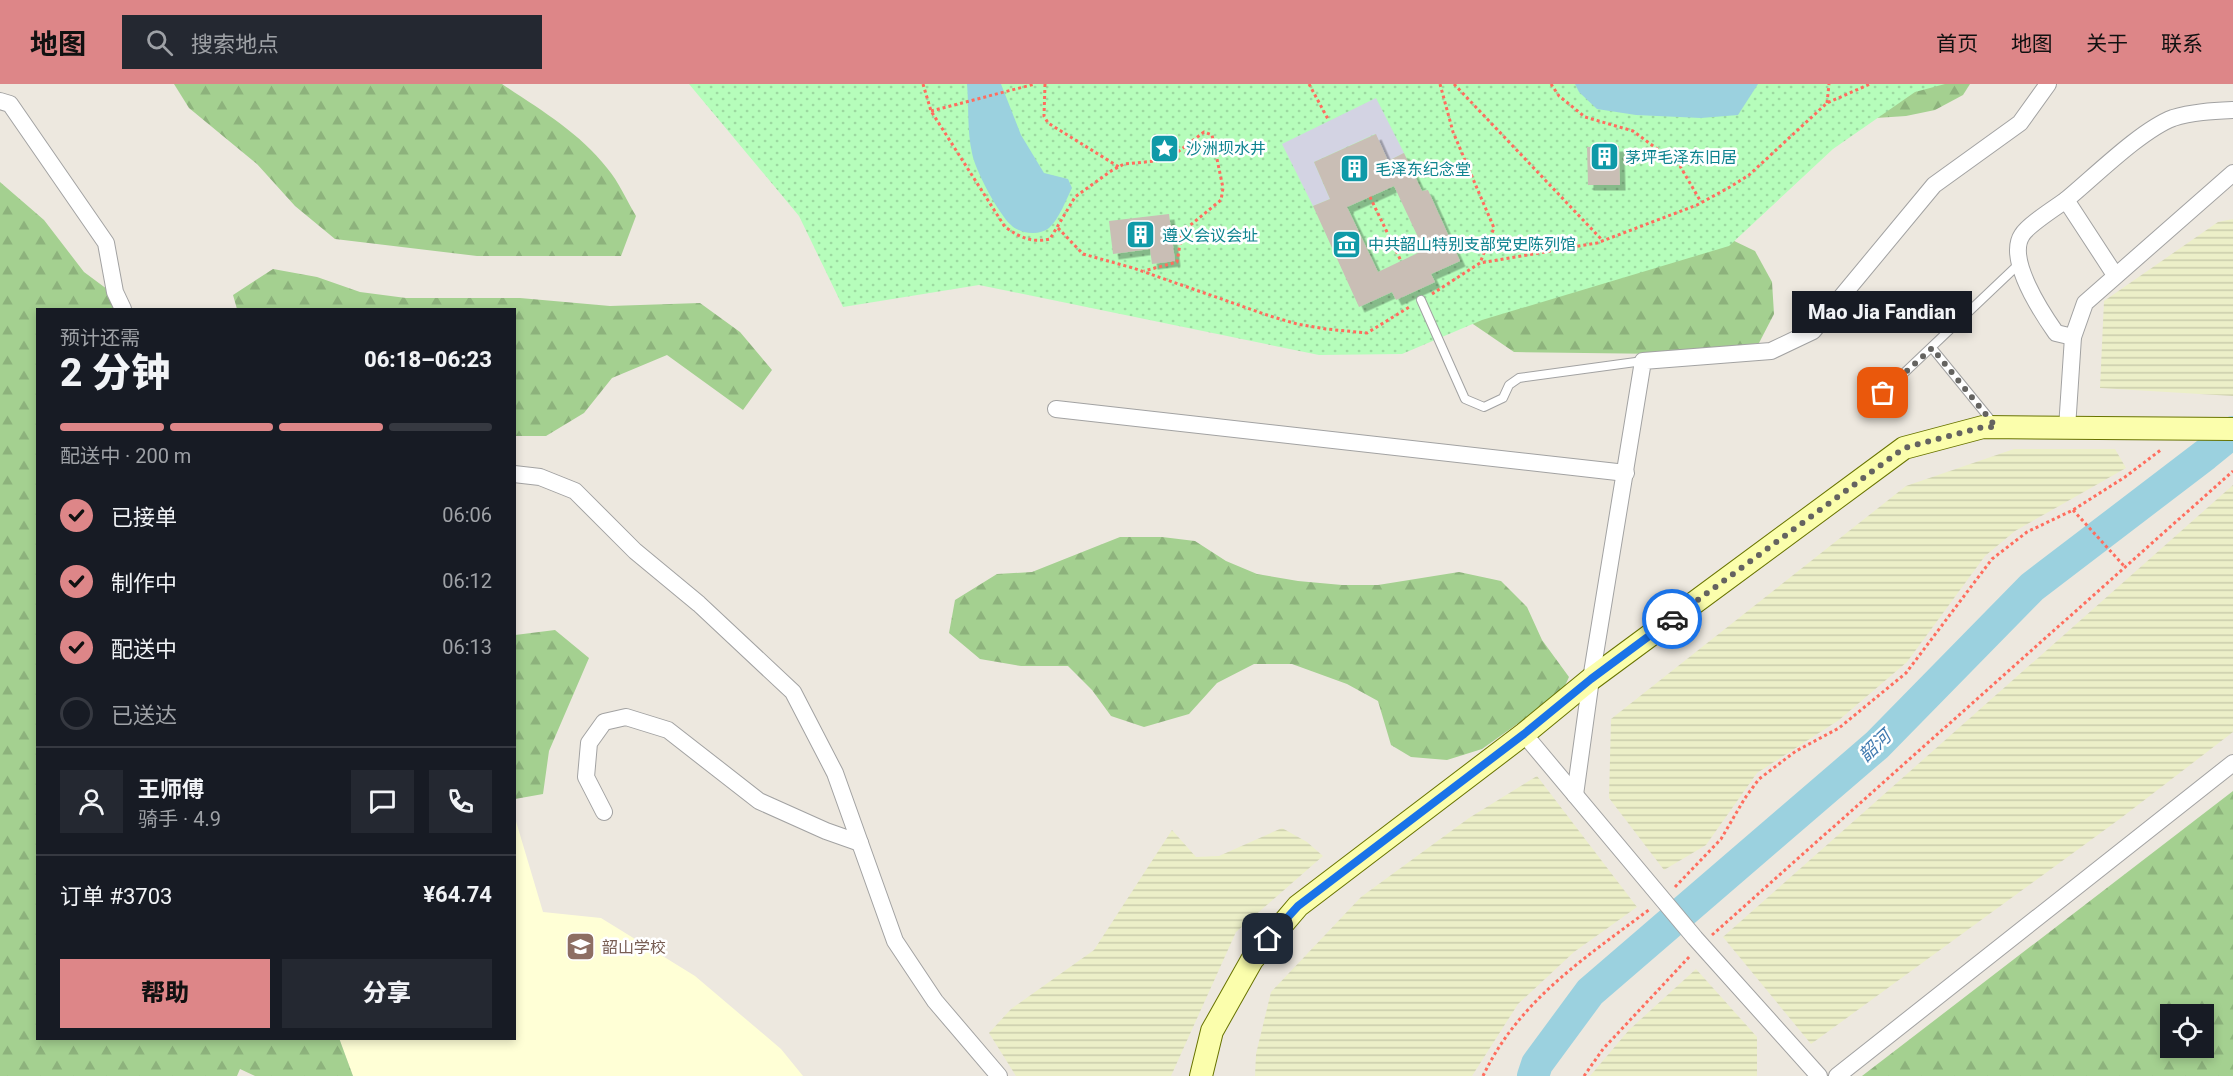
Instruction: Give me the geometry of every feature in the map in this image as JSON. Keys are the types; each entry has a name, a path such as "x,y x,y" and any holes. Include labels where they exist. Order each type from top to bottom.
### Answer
{"main road":[{"path":"1201,1076 1212,1031 1252,960 1298,906 1524,734 1591,679 1904,448 1983,427 2229,429"}],"street":[{"path":"1575,795 1591,679 1643,361 1771,351 1813,331 1935,186 2020,123 2048,84"},
{"path":"0,101 10,104 105,243 115,292 123,308"},
{"path":"2073,337 2056,333 2040,309 2024,275 2016,247 2022,234 2150,130 2173,118 2207,111 2233,110"},
{"path":"2067,428 2073,337 2085,303 2233,173"},
{"path":"2066,200 2115,275"},
{"path":"1056,409 1626,473"},
{"path":"516,474 540,477 575,491 635,550 699,604 793,692 835,773 895,941 935,1001 999,1076"},
{"path":"604,812 586,777 589,743 604,722 626,717 668,730 759,801 826,831 860,843"},
{"path":"1524,734 1698,941 1819,1076"},
{"path":"1837,1076 2233,762"}],"lane":[{"path":"1883,393 2020,262"},
{"path":"1421,300 1465,399 1484,407 1503,398 1509,385 1519,378 1643,361"},
{"path":"1932,348 1996,427"}],"path":[{"path":"923,84 931,111 1005,227 1020,238 1038,242 1050,239 1075,197 1119,167 1124,164 1155,161 1175,154 1204,132 1212,135 1223,188 1221,200 1182,232 1177,262 1143,271"},
{"path":"931,111 1035,84"},
{"path":"1045,84 1044,116 1048,123 1119,167"},
{"path":"1309,84 1329,121"},
{"path":"1440,84 1453,132 1494,228 1480,263"},
{"path":"1454,84 1602,241"},
{"path":"1551,84 1559,96 1585,117 1633,131 1680,166 1701,202"},
{"path":"1827,103 1829,84"},
{"path":"1058,228 1083,254 1143,271 1270,316 1326,329 1367,333 1480,263 1602,241 1701,202 1730,188 1749,175 1827,103 1870,84"},
{"path":"1370,197 1401,261"},
{"path":"1483,1076 1491,1058 1535,1000 1562,975 1665,901 1721,839 1758,779 1796,751 1839,729 1906,673 1992,559 2028,532 2073,510 2125,477 2162,449"},
{"path":"1584,1076 1603,1049 1698,941 2233,471"},
{"path":"2073,510 2125,567"}],"shaded area":[{"path":"1376,98 1404,153 1388,161 1375,134 1314,162 1330,199 1313,206 1282,144"},
{"path":"2233,219 2233,396 2100,388 2104,301 2218,222"},
{"path":"2014,449 2115,449 2126,468 2015,531 1985,556 1907,662 1839,720 1757,773 1706,845 1664,870 1609,798 1611,719 1906,486"},
{"path":"2233,485 2233,732 2121,818 1811,1044 1723,937"},
{"path":"1537,776 1637,907 1574,952 1518,1004 1472,1076 1255,1076 1256,1054 1271,992 1361,897 1469,818"},
{"name":"韶山学校","path":"516,821 543,912 601,918 695,976 781,1049 803,1076 353,1076 340,1040 516,1040"},
{"path":"1282,828 1307,842 1323,856 1236,932 1171,1076 1016,1076 989,1033 1011,1009 1094,950 1172,830 1196,857 1219,856"},
{"path":"1696,969 1757,1037 1757,1076 1590,1076 1629,1030"}],"green space":[{"path":"174,84 502,84 558,122 584,143 611,173 636,216 621,256 477,256 335,239 295,206 257,164 189,108"},
{"path":"689,84 1945,84 1915,92 1833,149 1729,246 1482,320 1402,354 1319,355 979,285 843,307 799,216"},
{"path":"1811,84 1970,84 1963,95 1935,110 1906,116 1876,118"},
{"path":"0,182 44,220 84,272 119,298 123,308 36,308 36,1040 340,1040 353,1076 255,1076 240,1069 237,1076 0,1076"},
{"path":"1728,238 1755,251 1772,282 1774,314 1759,343 1711,352 1665,354 1514,352 1470,322"},
{"path":"273,269 317,277 360,292 406,298 520,298 610,306 700,303 740,332 772,370 743,410 667,355 612,378 584,413 546,436 516,436 516,308 237,308 233,295"},
{"path":"1120,537 1162,537 1195,541 1226,561 1257,574 1298,581 1378,585 1459,572 1501,581 1527,607 1542,640 1569,677 1562,692 1482,749 1447,760 1411,757 1391,745 1378,701 1347,684 1292,664 1254,664 1217,683 1189,714 1144,727 1111,716 1092,690 1068,666 1021,666 980,659 949,633 955,600 997,574 1032,572"},
{"path":"555,630 589,658 549,751 543,794 516,799 516,635"},
{"path":"2233,791 2233,1076 1862,1076"}],"water":[{"path":"967,84 1001,84 1021,135 1044,173 1068,179 1072,188 1056,220 1045,231 1030,233 1015,228 1000,211 988,191 970,145"},
{"path":"1575,84 1758,84 1738,115 1701,118 1636,115 1597,109 1579,92"}],"building":[{"path":"1376,134 1388,161 1404,153 1422,191 1428,190 1460,261 1431,274 1435,282 1396,300 1392,292 1359,307 1313,206 1330,199 1314,162","holes":["1394,186 1424,250 1378,272 1347,207"]},
{"name":"茅坪毛泽东旧居","path":"1619,146 1620,185 1588,185 1587,147"},
{"name":"遵义会议会址","path":"1169,214 1175,261 1152,264 1150,249 1113,254 1109,221"}],"waterway":[{"name":"韶河","path":"1533,1076 1537,1064 1590,992 1877,745 2032,587 2233,432"}],"way so far":[{"path":"1672,619 1904,448 1983,427 1996,427 1932,348 1883,393"}],"place":[{"name":"沙洲坝水井","path":"1165,148"},
{"name":"茅坪毛泽东旧居","path":"1604,157"},
{"name":"毛泽东纪念堂","path":"1354,169"},
{"name":"遵义会议会址","path":"1141,235"},
{"name":"中共韶山特别支部党史陈列馆","path":"1347,244"},
{"name":"Mao Jia Fandian","path":"1883,393"},
{"name":"韶山学校","path":"581,947"}],"route":[{"path":"1268,939 1298,906 1672,619"}]}
